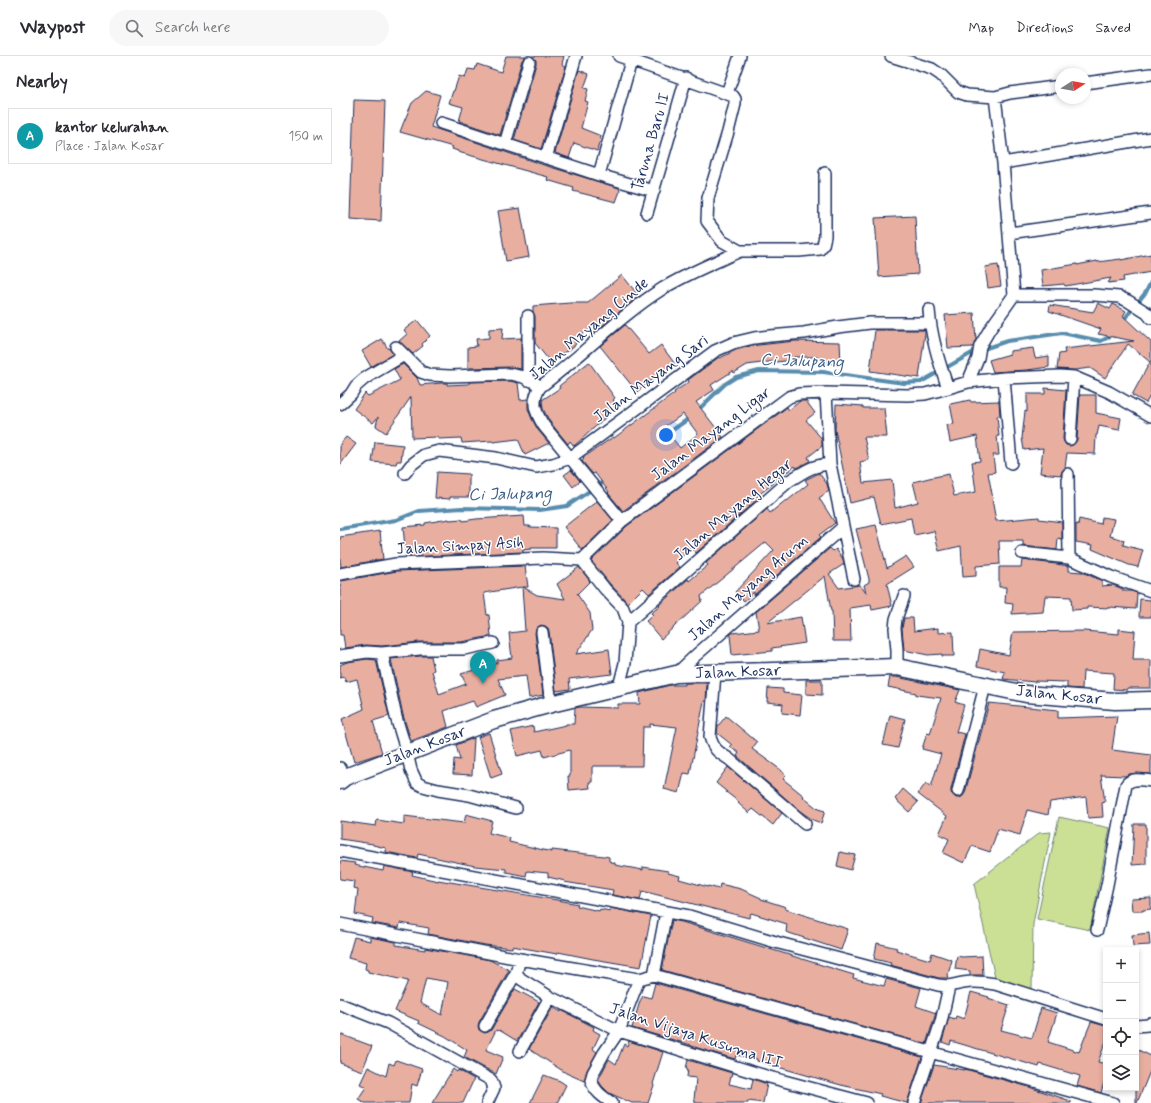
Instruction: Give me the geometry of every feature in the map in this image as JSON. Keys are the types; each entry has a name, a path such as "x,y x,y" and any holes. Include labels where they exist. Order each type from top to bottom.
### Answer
{"street":[{"path":"546,158 576,56"},
{"path":"619,56 727,93 735,99 728,132 708,198 707,221 722,241 740,252 799,251 820,249 823,245 825,236 825,173"},
{"path":"727,93 740,56"},
{"path":"891,56 932,69 941,75 958,92 967,95 995,97 1010,93 1055,87"},
{"path":"599,175 631,61"},
{"path":"505,144 529,62"},
{"path":"1091,82 1151,74"},
{"name":"Taruna Baru II","path":"648,213 686,78"},
{"path":"968,382 978,358 980,346 1014,295 1003,164 995,97"},
{"path":"441,124 599,175 654,191"},
{"path":"1003,164 1151,138"},
{"path":"1009,233 1151,213"},
{"name":"Jalan Mayang Cinde","path":"622,521 544,426 538,416 534,403 536,394 540,387 630,312 662,288 700,268 740,252"},
{"path":"1014,295 1094,295 1119,297 1128,301 1149,316"},
{"path":"930,310 930,323 939,362 948,388"},
{"path":"528,316 528,380"},
{"name":"Jalan Mayang Sari","path":"405,473 411,465 424,455 439,451 496,458 536,467 553,464 570,458 715,351 733,343 754,338 804,333 870,323 930,323"},
{"path":"340,404 351,394 356,386 400,351 422,372 430,375 450,376 512,374 534,382 540,387"},
{"name":"Jalan Mayang Ligar","path":"582,560 622,521 789,397 799,394 925,394 968,382 1004,378 1060,376 1074,377 1109,392 1151,416"},
{"path":"1070,440 1074,377"},
{"path":"1004,378 1011,464"},
{"path":"826,394 830,464 854,579"},
{"name":"Jalan Mayang Hegar","path":"628,622 789,481 809,468 819,464 830,464"},
{"path":"1068,474 1069,558"},
{"name":"Jalan Mayang Arum","path":"676,674 843,527"},
{"path":"1022,553 1069,558 1112,577 1151,591"},
{"name":"Jalan Simpay Asih","path":"340,574 396,564 543,558 582,560"},
{"path":"582,560 605,589 623,608 628,622 625,663 620,688"},
{"path":"897,667 896,620 904,596"},
{"path":"542,632 551,704"},
{"path":"340,656 367,652 382,653 420,649 464,649 493,644"},
{"path":"382,653 396,717 408,753 414,778 417,783 422,786 469,795 516,808"},
{"name":"Jalan Kosar","path":"342,775 408,753 494,720 551,704 676,674 897,667 1026,694 1115,701 1151,700"},
{"path":"714,673 710,737 717,751 729,759 805,824"},
{"path":"958,790 985,686"},
{"path":"1097,930 1126,785 1132,780 1151,781"},
{"path":"340,851 690,916 779,943 938,985 949,987 978,981 995,984 1103,1018"},
{"path":"654,975 666,912"},
{"path":"340,924 638,979 654,975 1113,1103"},
{"path":"484,1026 516,974 520,958"},
{"name":"Jalan Vijaya Kusuma III","path":"516,974 521,979 550,997 619,1031 769,1077 867,1103"},
{"path":"612,1103 604,1098 595,1089 591,1080 592,1073 619,1031 638,979"},
{"path":"914,1103 932,1053 949,987"},
{"path":"520,1051 550,997"},
{"path":"340,1004 388,1023 491,1080 494,1088 487,1103"},
{"path":"1139,1026 1148,1025 1151,1023"}],"green space":[{"path":"1059,817 1110,828 1090,930 1037,919"},
{"path":"1051,832 1033,924 1032,988 998,991 974,884 1039,833"}],"building":[{"path":"506,56 526,56 522,60 500,135 459,121 463,107 449,103 459,76 465,78 468,69 475,70 477,64 501,72"},
{"path":"532,56 564,56 562,64 566,66 541,149 514,140 536,64 536,60"},
{"path":"579,70 589,74 584,88 588,89 585,101 588,102 581,128 601,136 597,151 574,143 569,158 555,153"},
{"path":"426,91 440,95 431,127 544,165 619,188 620,191 616,202 573,191 574,188 547,180 548,177 458,152 452,149 453,147 400,132 412,103"},
{"path":"354,100 385,101 381,221 350,219"},
{"path":"520,208 529,257 506,261 498,211"},
{"path":"915,216 918,274 879,277 875,218"},
{"path":"1151,254 1151,272 1123,277 1124,281 1108,283 1111,278 1065,286 1064,284 1043,286 1041,270 1097,261 1121,260"},
{"path":"998,265 1001,286 988,288 985,267"},
{"path":"622,275 639,296 591,335 587,330 574,340 576,344 551,363 535,343 535,316 533,306 588,303"},
{"path":"1098,303 1110,309 1113,304 1126,311 1123,316 1151,342 1151,394 1146,403 1132,395 1150,362 1128,344 1105,378 1090,368 1075,370 1057,369 1059,354 1065,353 1064,349 1134,341 1098,334 1101,329 1049,311 1050,305 1093,312"},
{"path":"974,313 976,340 973,347 948,348 945,315"},
{"path":"417,320 430,336 422,344 423,346 413,354 399,341 407,334 404,330"},
{"path":"625,325 649,354 661,345 675,364 652,381 651,380 637,392 600,346"},
{"path":"503,328 502,339 521,338 521,369 511,367 468,368 468,347 477,346 476,339 489,338 489,329"},
{"path":"875,330 925,330 919,378 870,371"},
{"path":"382,339 393,354 371,367 362,351"},
{"path":"795,341 840,342 841,363 817,364 817,357 794,357 794,360 747,365 734,373 733,371 711,385 714,390 696,402 723,437 623,511 608,493 609,492 595,473 593,474 582,461 584,459 583,458 613,437 614,438 675,393 674,392 689,382 688,380 719,357 720,358 736,350 750,346","holes":["683,414 698,434 680,448 664,427"]},
{"path":"1033,348 1035,358 1049,356 1049,367 993,372 989,360 1010,354 1010,351"},
{"path":"589,362 615,398 613,400 616,404 616,408 574,446 570,441 568,444 550,422 543,409 542,400 560,388 559,386"},
{"path":"403,364 417,378 420,385 510,381 518,383 520,400 528,399 528,409 532,419 538,430 549,443 525,455 518,439 493,442 462,443 461,438 412,438 411,397 386,433 376,426 378,417 373,423 354,409 365,393 368,396 400,380 394,369"},
{"path":"1045,388 1066,390 1063,439 1066,445 1073,445 1077,440 1080,395 1096,395 1096,413 1121,418 1119,430 1099,426 1096,435 1095,454 1067,453 1065,468 1061,475 1040,473 1043,448 1024,450 1022,438 1025,411 1027,412 1027,394 1045,394"},
{"path":"970,400 971,402 999,401 1000,416 997,416 999,436 997,436 999,455 993,455 995,472 988,473 996,521 1039,517 1039,519 1062,522 1062,539 1058,538 1057,550 1023,546 1023,541 999,541 1000,564 976,566 976,576 963,577 961,546 939,551 934,531 914,535 911,518 881,524 874,497 850,503 835,430 836,404 863,406 863,408 884,408 887,437 864,437 869,460 860,462 863,483 892,480 895,508 918,502 913,482 949,474 954,496 976,492 972,462 980,461 977,436 950,442 947,425 954,424 950,404"},
{"path":"800,401 806,401 815,413 806,420 822,439 822,446 808,457 810,461 796,468 795,466 773,482 774,483 757,496 759,498 696,553 691,547 676,563 680,567 649,594 643,588 628,603 591,561 627,526 787,407 789,410"},
{"path":"346,437 356,444 340,465 340,444"},
{"path":"375,442 403,445 401,461 397,461 396,464 372,462"},
{"path":"571,470 580,481 573,487 564,475"},
{"path":"437,472 469,474 469,497 450,497 450,499 435,498"},
{"path":"819,473 827,484 829,491 819,498 835,523 819,535 821,537 754,595 754,592 744,601 735,592 774,550 766,542 701,596 702,601 661,639 646,621 653,615 651,613 688,579 689,581 708,565 706,563 767,509 770,513 808,484 805,480"},
{"path":"597,501 613,520 582,550 564,527"},
{"path":"524,516 525,526 556,528 556,548 531,548 523,550 523,552 406,557 403,527 425,525 425,523 449,519 462,519 463,521"},
{"path":"1102,517 1114,519 1110,536 1124,540 1123,545 1143,550 1138,567 1129,565 1092,549 1093,545 1076,542 1076,524 1078,525 1079,519 1101,524"},
{"path":"876,525 887,568 906,556 914,567 887,584 892,606 872,610 871,605 850,608 851,641 833,641 832,611 825,576 767,623 801,617 805,643 772,648 772,651 732,655 730,635 732,633 759,630 756,612 830,548 833,551 836,549 843,559 844,564 829,574 839,588 860,585 866,593 864,585 869,582 869,579 856,529"},
{"path":"380,531 383,559 341,567 340,537"},
{"path":"1022,560 1069,566 1069,571 1082,572 1102,581 1102,586 1113,585 1123,589 1123,591 1137,593 1136,609 1087,607 1087,609 1072,610 1071,597 1045,596 1043,612 1012,614 1013,604 1005,603 1006,587 999,587 999,567 1021,567"},
{"path":"525,566 528,587 523,587 537,595 565,599 557,584 579,567 590,581 577,594 590,613 592,630 576,654 609,649 612,674 569,679 570,689 556,691 549,631 548,628 541,625 536,629 535,633 543,695 529,698 526,676 498,679 505,695 476,707 473,701 444,711 448,727 411,741 403,715 391,659 431,656 434,670 432,671 439,694 466,684 461,674 497,663 497,660 512,658 509,633 525,631 522,587 484,593 487,615 489,615 491,636 461,642 419,642 382,646 366,645 345,648 343,635 340,635 341,581 397,571"},
{"path":"1140,599 1151,600 1151,617 1139,617"},
{"path":"904,618 913,618 914,631 938,628 938,633 953,632 954,656 942,656 942,654 928,655 904,650 902,628"},
{"path":"1119,629 1135,631 1133,660 1151,660 1151,688 1127,688 1127,690 1113,689 1114,673 1083,671 1082,689 1067,688 1067,682 1035,682 1003,679 1005,672 977,666 980,649 1009,655 1013,632 1084,631 1119,634"},
{"path":"367,659 376,660 389,716 373,721 382,753 354,762 342,719 364,709 357,679 346,682 344,677 340,678 340,665 347,662"},
{"path":"890,677 960,690 955,702 964,705 956,732 965,734 951,789 951,793 956,798 960,798 965,793 989,703 1058,710 1058,718 1117,716 1112,750 1151,755 1151,774 1137,773 1125,776 1101,775 1105,802 1102,803 1103,817 1088,818 1086,797 1050,802 1048,815 1027,810 1020,835 998,829 990,852 972,846 964,863 943,853 949,839 939,834 947,816 918,794 926,783 931,787 941,754 922,749 927,733 930,734 941,698 916,695 916,693 888,687"},
{"path":"806,680 822,680 822,695 806,694"},
{"path":"685,683 707,683 706,701 704,701 690,774 684,773 679,793 664,789 677,727 650,724 650,727 643,727 642,766 593,766 592,782 589,782 590,788 569,790 568,776 570,776 570,750 544,757 542,750 517,756 511,731 533,726 534,732 566,724 574,724 575,708 618,708 618,704 640,704 639,693 670,685 685,685"},
{"path":"768,688 783,689 783,693 802,695 800,715 782,713 783,704 767,702"},
{"path":"890,715 905,719 898,748 883,745"},
{"path":"726,716 757,742 752,749 781,770 786,776 783,779 818,809 825,811 821,823 813,820 800,811 737,756 739,753 730,747 732,745 717,733 718,726"},
{"path":"489,733 502,774 491,778 478,737"},
{"path":"474,738 472,775 453,774 454,759 460,760 456,745"},
{"path":"728,767 782,813 773,825 753,809 749,813 738,803 739,802 716,783"},
{"path":"903,789 918,802 909,812 895,799"},
{"path":"466,814 492,821 489,833 510,838 509,842 552,852 552,850 609,857 609,861 615,863 615,865 643,870 643,867 668,871 668,873 680,876 679,879 708,887 719,889 720,884 741,889 761,899 786,907 785,909 848,929 841,950 786,932 787,924 751,913 749,918 642,891 640,900 612,895 613,890 564,882 565,881 548,877 548,873 527,871 526,876 506,872 506,869 475,866 418,854 417,858 386,852 386,848 373,844 340,839 340,821 376,826 377,820 404,824 404,816 464,823"},
{"path":"1134,824 1146,824 1146,864 1132,865"},
{"path":"840,852 855,855 851,870 837,866"},
{"path":"340,861 355,863 354,865 383,871 384,866 413,872 412,875 438,881 563,901 599,911 600,909 610,911 610,908 651,916 641,967 558,952 557,954 512,946 512,948 485,945 428,934 429,928 400,923 399,928 372,923 373,918 355,914 358,889 353,888 354,881 340,879"},
{"path":"1151,898 1151,909 1132,911 1131,899"},
{"path":"672,920 854,975 853,978 884,986 886,979 921,988 916,1006 936,1013 926,1044 662,970"},
{"path":"1149,933 1150,945 1133,946 1132,935"},
{"path":"354,937 370,941 370,937 396,942 396,945 425,950 425,948 490,960 509,970 479,1022 479,1030 485,1033 491,1030 515,989 539,1002 517,1041 499,1030 496,1030 486,1050 503,1057 496,1074 464,1057 467,1050 445,1036 418,1023 419,1021 395,1011 408,981 368,972 368,970 365,969 366,963 348,958","holes":["426,978 448,982 442,1015 420,1003"]},
{"path":"877,943 897,948 896,950 930,960 932,953 952,960 947,978 939,978 890,965 891,963 874,959"},
{"path":"957,956 982,956 983,975 970,975 970,971 955,969"},
{"path":"655,983 922,1057 907,1103 880,1096 881,1094 841,1085 757,1061 757,1059 736,1055 735,1059 632,1028 640,1001 643,996 651,998"},
{"path":"971,992 989,997 988,998 1009,1005 1001,1030 1032,1038 1041,1008 1057,1013 1048,1042 1079,1052 1091,1022 1103,1025 1103,1049 1098,1062 1103,1063 1103,1086 1101,1093 1077,1086 1080,1076 1040,1064 1039,1067 951,1041 950,1045 942,1042 949,1017 955,1019 956,1016 964,1019"},
{"path":"553,1007 594,1027 593,1030 600,1034 593,1049 597,1052 587,1070 584,1081 566,1073 529,1049"},
{"path":"340,1034 372,1046 362,1071 340,1063"},
{"path":"629,1041 663,1052 648,1103 632,1103 609,1093 598,1080 609,1059 616,1064 624,1044 627,1046"},
{"path":"1139,1050 1151,1056 1151,1069 1136,1103 1136,1091 1139,1091"},
{"path":"396,1060 422,1069 417,1086 412,1084 409,1103 365,1103 358,1099 366,1087 360,1084 368,1067 386,1076 389,1063 394,1065"},
{"path":"688,1060 732,1073 729,1084 751,1089 753,1079 767,1084 763,1103 748,1101 748,1103 695,1103 696,1078 687,1077 688,1069 686,1068"},
{"path":"934,1065 965,1069 1029,1087 1071,1101 1071,1103 921,1103"},
{"path":"453,1069 457,1072 458,1070 474,1079 463,1103 432,1103"},
{"path":"544,1075 566,1085 557,1103 530,1103"}],"waterway":[{"name":"Ci Jalupang","path":"1122,322 1146,292 1151,282"},
{"name":"Ci Jalupang","path":"697,411 725,384 736,377 759,371 823,372 904,383 921,382 972,353 1007,341 1062,333 1101,341 1109,337 1112,333"},
{"name":"Ci Jalupang","path":"664,436 691,417"},
{"name":"Ci Jalupang","path":"340,529 396,520 419,511 462,508 540,510 567,506 606,480"}],"place":[{"name":"kantor kelurahan","path":"483,684"}]}
